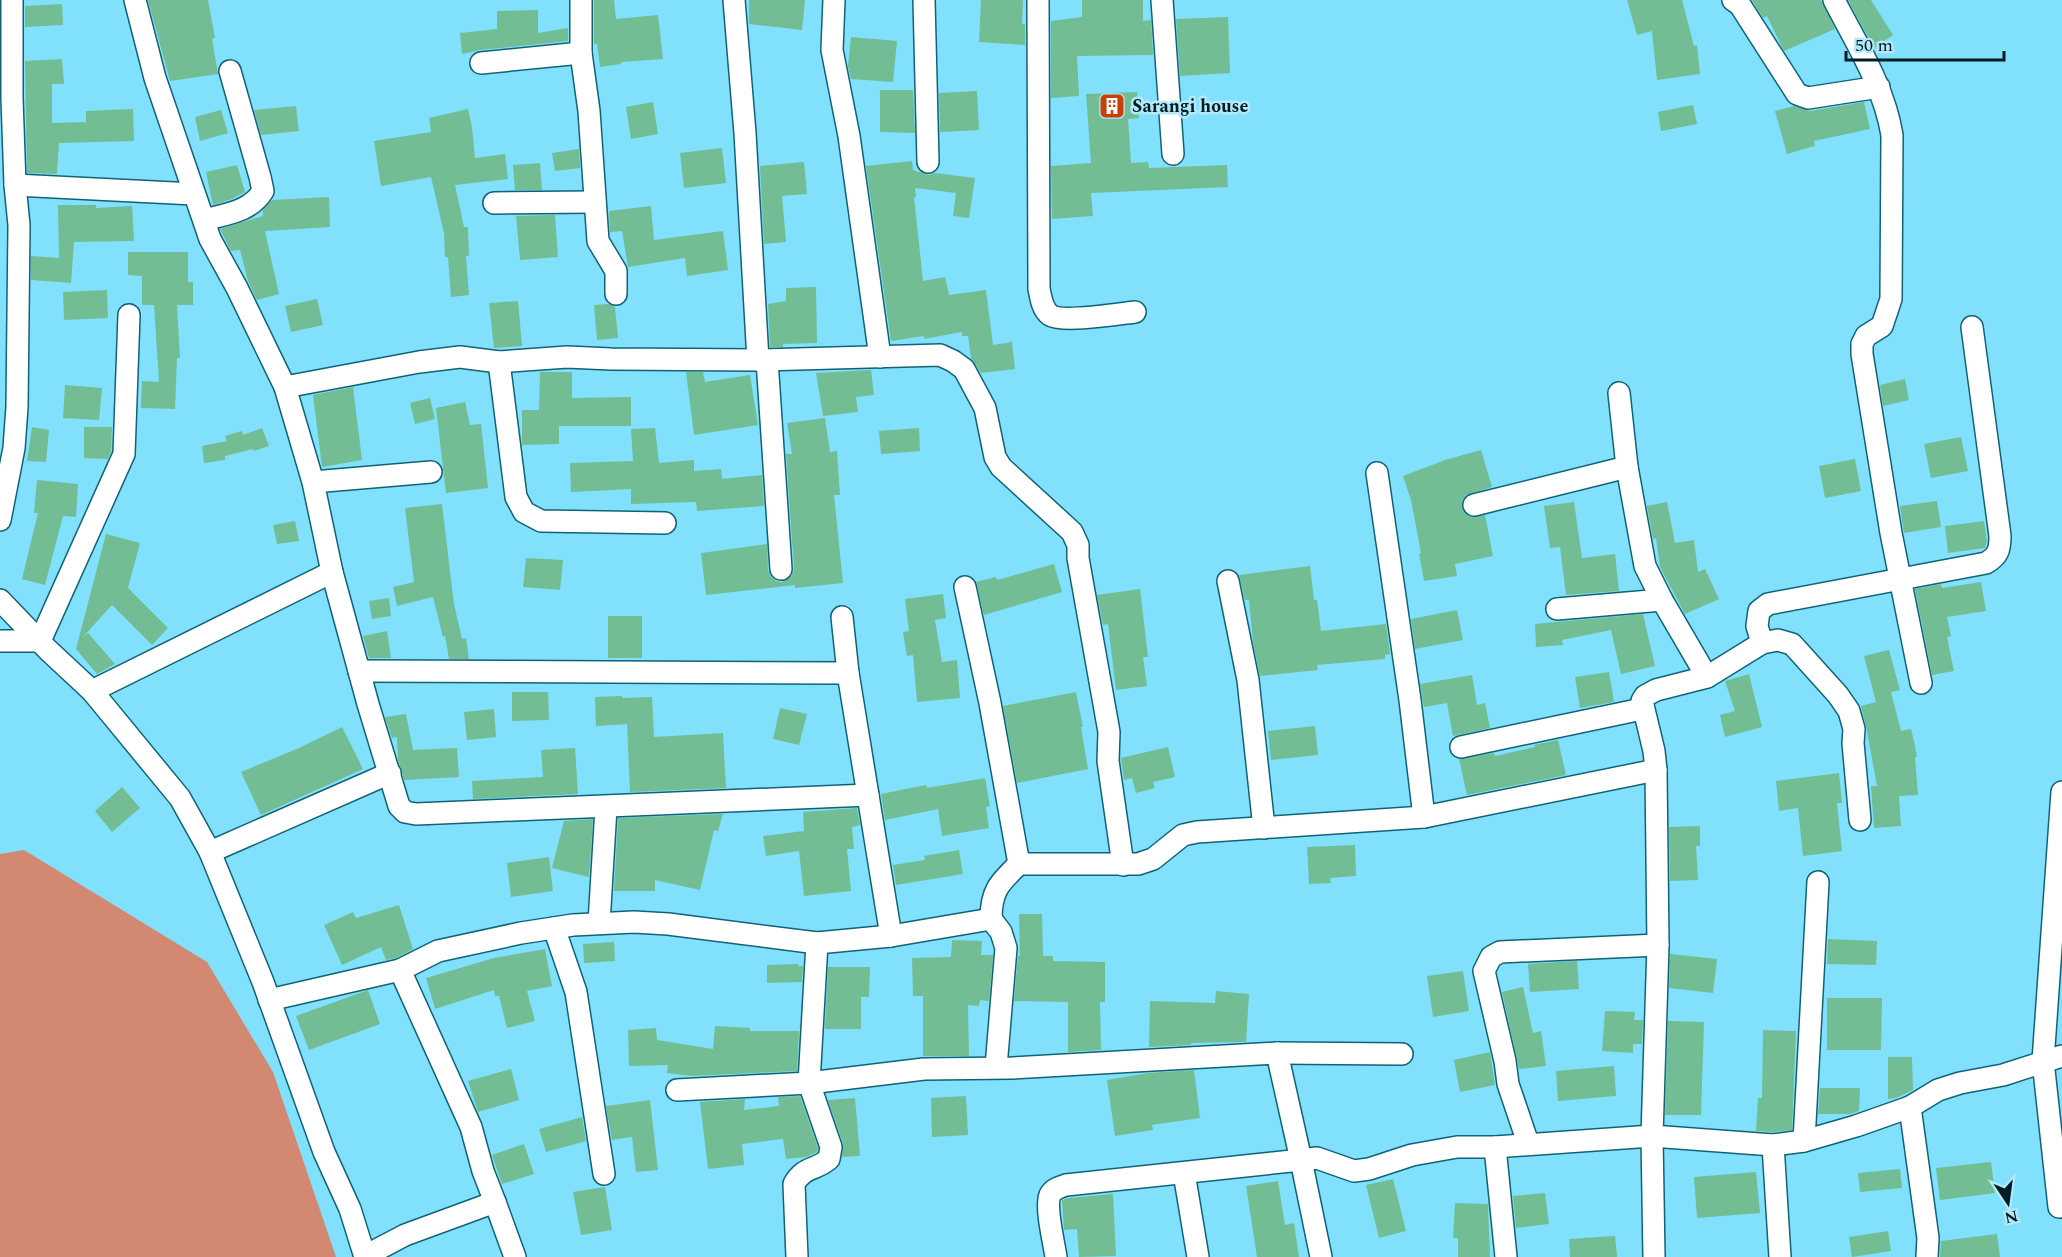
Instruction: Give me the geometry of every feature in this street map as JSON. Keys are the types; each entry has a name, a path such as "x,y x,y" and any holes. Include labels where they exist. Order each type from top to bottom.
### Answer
{"street":[{"path":"0,520 14,448 8,406 9,224 15,185 6,98 12,0"},
{"path":"135,0 155,78 210,239 285,387 313,482 332,572 399,806 405,812 416,814 606,808 868,795"},
{"path":"581,0 581,53 589,111 598,241 616,271 616,294"},
{"path":"734,0 781,569"},
{"path":"834,0 832,50 849,136 879,357"},
{"path":"924,0 928,162"},
{"path":"1038,0 1039,277 1042,304 1049,315 1062,319 1135,312"},
{"path":"1162,0 1173,154"},
{"path":"1733,0 1740,5 1797,94 1808,98 1879,87"},
{"path":"1834,0 1879,87 1888,112 1892,135 1890,299 1882,326 1866,336 1862,344 1862,354 1900,581 1921,683"},
{"path":"481,63 581,53"},
{"path":"204,220 244,209 256,202 263,191 230,71"},
{"path":"15,185 194,194"},
{"path":"494,203 595,202"},
{"path":"39,641 124,454 129,315"},
{"path":"1762,643 1757,626 1759,611 1768,604 1900,581 1986,563 1996,557 2000,548 1972,327"},
{"path":"285,387 419,362 460,357 499,362 567,357 611,360 762,360 939,354 953,361 964,369 985,408 995,457 1001,467 1072,532 1078,544 1078,558 1109,732 1108,761 1123,865"},
{"path":"499,362 516,497 524,512 541,521 665,523"},
{"path":"1619,393 1627,467 1645,566 1707,677"},
{"path":"1474,505 1627,467"},
{"path":"313,482 431,472"},
{"path":"1377,473 1410,700 1424,817"},
{"path":"92,691 332,572"},
{"path":"1228,581 1248,680 1264,828"},
{"path":"965,587 990,703 1019,864"},
{"path":"0,600 92,691 180,798 210,852 269,1000 324,1152 350,1209 365,1256 405,1235 495,1202"},
{"path":"1557,609 1662,600"},
{"path":"842,617 848,673 891,936"},
{"path":"1654,1257 1652,1136 1658,945 1656,770 1654,751 1642,709 1642,701 1645,696 1656,690 1707,677 1762,643 1778,640 1792,644 1838,695 1849,711 1854,729 1853,742 1860,820"},
{"path":"0,641 39,641"},
{"path":"359,671 848,673"},
{"path":"1461,747 1642,709"},
{"path":"996,1067 1006,948 1001,932 991,919 991,905 994,891 1019,864 1138,864 1153,859 1183,835 1197,832 1424,817 1656,770"},
{"path":"210,852 390,773"},
{"path":"2059,1207 2052,1059 2062,792"},
{"path":"599,923 606,808"},
{"path":"1804,1141 1818,882"},
{"path":"269,1000 400,969 438,951 554,928 599,923 669,924 818,943 891,936 991,919"},
{"path":"554,928 576,992 604,1174"},
{"path":"797,1257 794,1184 806,1169 820,1167 829,1159 831,1147 810,1083 818,943"},
{"path":"1528,1143 1508,1084 1505,1061 1484,971 1491,957 1500,952 1658,945"},
{"path":"400,969 471,1127 483,1171 515,1257"},
{"path":"1277,1053 1321,1257"},
{"path":"677,1090 810,1083 924,1069 1012,1068 1277,1053 1402,1054"},
{"path":"1056,1257 1048,1203 1050,1194 1056,1188 1066,1185 1317,1158 1354,1171 1369,1169 1412,1155 1457,1147 1495,1147 1652,1136 1773,1144 1804,1141 1910,1107 1938,1090 1960,1083 2003,1075 2052,1059"},
{"path":"1910,1107 1928,1238 1927,1257"},
{"path":"1773,1144 1780,1257"},
{"path":"1495,1147 1506,1257"},
{"path":"1184,1173 1198,1257"}],"shaded area":[{"path":"24,850 207,962 273,1072 336,1257 0,1257 0,854"}],"building":[{"path":"148,0 208,0 215,38 212,39 218,74 170,81"},
{"path":"594,0 614,0 616,19 658,15 663,59 621,62 621,64 600,67 597,44 594,44"},
{"path":"749,0 805,0 802,30 749,24"},
{"path":"981,0 1023,0 1022,24 1025,24 1025,45 979,42"},
{"path":"1082,0 1143,0 1143,21 1151,20 1153,55 1077,56 1079,96 1051,98 1051,21 1082,17"},
{"path":"1627,0 1682,0 1694,46 1697,45 1700,74 1657,80 1652,31 1637,35"},
{"path":"1752,0 1821,0 1835,29 1784,51 1767,16 1763,18"},
{"path":"1848,0 1871,0 1893,35 1874,48"},
{"path":"62,4 63,25 25,27 25,6"},
{"path":"538,10 538,33 568,28 568,41 462,54 460,33 497,29 497,11"},
{"path":"1228,17 1230,73 1180,76 1176,19"},
{"path":"851,37 897,41 893,82 851,79 848,66"},
{"path":"62,59 64,84 52,84 52,123 86,122 86,111 133,109 134,141 59,143 57,174 27,173 25,61"},
{"path":"880,90 913,90 915,133 880,132"},
{"path":"977,91 979,130 940,132 939,93"},
{"path":"1137,92 1139,118 1128,119 1131,163 1148,162 1149,168 1227,165 1228,187 1091,193 1093,216 1052,219 1051,166 1091,163 1086,94"},
{"path":"653,102 658,134 631,139 626,107"},
{"path":"1864,102 1870,129 1814,141 1815,146 1787,154 1775,111 1794,106 1810,111"},
{"path":"1693,105 1697,124 1661,131 1658,112"},
{"path":"296,106 299,131 261,135 254,110"},
{"path":"468,109 475,158 505,154 508,179 455,185 464,227 468,227 469,256 466,256 469,295 451,297 444,233 431,177 381,186 374,141 431,132 429,118"},
{"path":"221,110 228,133 200,141 195,117"},
{"path":"722,148 726,183 684,188 680,153"},
{"path":"579,149 580,168 555,171 552,153"},
{"path":"912,161 913,170 929,175 935,173 975,178 969,218 953,216 956,193 915,188 923,281 945,277 949,295 986,290 993,345 1012,342 1015,369 981,373 971,358 968,336 962,336 962,332 924,339 924,336 891,341 866,166"},
{"path":"804,162 807,194 782,196 786,242 764,244 760,166"},
{"path":"540,163 542,190 515,190 513,165"},
{"path":"237,165 245,192 213,205 206,172"},
{"path":"329,197 330,227 265,231 279,294 257,300 248,281 240,250 231,251 220,229 263,216 263,210 272,200"},
{"path":"58,205 96,205 96,208 132,206 134,241 74,242 71,283 31,280 31,256 59,258"},
{"path":"651,206 654,240 723,231 728,270 687,276 685,258 628,267 622,231 610,232 609,211"},
{"path":"555,215 558,257 520,260 516,216"},
{"path":"128,252 188,252 188,282 193,282 193,305 177,305 180,358 177,358 175,409 141,408 142,381 159,382 154,305 142,305 142,276 128,275"},
{"path":"816,287 817,343 783,344 783,347 770,347 768,304 786,301 786,288"},
{"path":"107,290 108,318 64,320 63,292"},
{"path":"317,299 323,325 291,332 285,306"},
{"path":"518,301 522,346 494,348 489,303"},
{"path":"609,304 615,307 618,338 597,340 594,305"},
{"path":"871,370 874,395 856,397 858,412 823,416 816,373"},
{"path":"540,372 572,372 572,398 631,397 631,426 559,426 559,444 522,445 522,410 539,410"},
{"path":"686,372 703,372 705,382 750,375 758,425 694,435"},
{"path":"1905,379 1909,400 1883,406 1880,385"},
{"path":"65,385 102,388 99,420 63,418"},
{"path":"353,387 362,460 322,467 313,395"},
{"path":"430,398 435,419 415,424 410,403"},
{"path":"465,402 470,425 481,424 488,488 446,493 436,408"},
{"path":"825,418 830,452 837,451 840,495 834,495 843,583 795,588 795,585 706,595 701,553 767,544 768,570 771,577 782,582 792,575 794,568 786,454 792,454 787,423"},
{"path":"32,427 49,430 46,462 27,461"},
{"path":"84,427 112,427 111,451 108,459 84,458"},
{"path":"262,428 269,446 225,456 225,460 204,463 202,446 227,441 225,436 242,431 243,435"},
{"path":"655,428 659,463 694,460 694,471 721,469 722,479 762,475 764,506 697,511 696,502 631,504 631,489 571,492 570,463 633,461 631,429"},
{"path":"919,428 920,451 881,454 879,431"},
{"path":"1961,437 1968,471 1931,478 1924,444"},
{"path":"1481,450 1492,487 1466,495 1462,501 1462,507 1464,513 1470,517 1485,515 1493,556 1455,564 1457,576 1424,581 1411,500 1403,476 1445,460"},
{"path":"1855,459 1861,491 1825,498 1819,466"},
{"path":"37,480 78,484 76,517 63,516 45,585 22,579 38,513 34,513"},
{"path":"1937,501 1941,527 1904,533 1900,506"},
{"path":"1574,502 1582,558 1615,554 1619,591 1566,595 1560,547 1550,548 1544,506"},
{"path":"1667,502 1675,543 1694,540 1698,572 1705,569 1719,599 1685,614 1660,567 1656,538 1653,539 1647,506"},
{"path":"442,504 454,604 462,639 466,638 469,659 449,659 445,636 443,637 433,597 397,606 393,587 414,582 405,508"},
{"path":"295,521 299,541 277,544 273,525"},
{"path":"1984,521 1987,541 1985,548 1948,553 1945,526"},
{"path":"106,534 140,543 128,588 168,628 152,645 112,605 82,638 88,633 115,664 97,674 76,649"},
{"path":"526,558 563,560 560,590 523,587"},
{"path":"1054,564 1062,592 984,615 976,582 996,577 997,580"},
{"path":"1310,566 1321,631 1386,624 1390,654 1385,655 1385,659 1317,665 1318,670 1260,676 1253,642 1249,600 1245,600 1239,575"},
{"path":"1981,582 1986,611 1947,617 1951,636 1947,637 1954,671 1932,675 1915,589 1941,584 1942,588"},
{"path":"1140,589 1148,657 1143,657 1147,686 1116,690 1108,624 1103,625 1097,595"},
{"path":"943,594 946,618 935,620 942,662 957,660 960,698 917,702 913,655 907,656 903,632 909,631 905,599"},
{"path":"389,598 391,616 372,619 369,601"},
{"path":"1457,610 1463,640 1415,649 1411,619"},
{"path":"1643,614 1655,666 1621,674 1611,630 1562,640 1563,645 1536,647 1535,624"},
{"path":"608,616 642,616 642,658 608,658"},
{"path":"387,631 391,658 369,658 363,636"},
{"path":"1889,650 1900,690 1891,692 1901,731 1911,729 1914,741 1917,757 1915,757 1918,795 1899,796 1901,826 1874,828 1871,786 1877,786 1861,706 1876,702 1864,656"},
{"path":"1609,672 1614,702 1580,708 1575,677"},
{"path":"1749,674 1762,727 1725,737 1720,715 1735,711 1725,681"},
{"path":"1472,675 1477,705 1485,703 1490,728 1453,736 1447,703 1424,707 1420,684"},
{"path":"512,692 548,692 549,720 512,721"},
{"path":"1076,692 1088,769 1017,783 1003,706"},
{"path":"622,696 622,698 652,697 654,737 723,733 726,788 630,792 627,724 596,726 595,697"},
{"path":"780,708 807,714 799,745 773,739"},
{"path":"494,709 496,737 467,740 464,712"},
{"path":"406,714 413,750 457,748 459,777 404,780 398,760 397,737 392,738 385,717"},
{"path":"1315,726 1318,755 1271,760 1268,731"},
{"path":"342,727 363,769 261,815 241,772"},
{"path":"1558,740 1566,775 1467,795 1459,759 1494,753 1495,756"},
{"path":"1168,747 1175,777 1153,782 1155,788 1136,793 1132,778 1124,780 1121,758"},
{"path":"575,748 578,794 473,799 472,781 543,777 541,750"},
{"path":"1839,773 1842,803 1837,803 1842,851 1803,856 1798,808 1779,811 1776,781"},
{"path":"985,778 990,806 986,807 989,828 942,836 938,809 885,820 881,794 926,785 927,788"},
{"path":"122,787 140,808 112,832 95,811"},
{"path":"857,808 860,825 852,827 854,849 847,849 851,891 804,896 799,851 766,856 763,836 804,831 803,812"},
{"path":"723,814 718,831 714,830 700,890 655,880 655,891 614,891 618,818"},
{"path":"593,819 589,877 552,868 564,821"},
{"path":"1700,826 1700,846 1696,846 1698,880 1670,881 1669,827"},
{"path":"1355,845 1356,876 1330,878 1331,883 1309,884 1307,847"},
{"path":"959,850 963,874 896,885 893,865 925,860 924,856"},
{"path":"549,857 553,891 511,897 507,863"},
{"path":"399,905 413,949 396,958 386,960 381,947 342,965 324,925 353,912 356,918"},
{"path":"1019,914 1042,914 1043,956 1053,956 1053,961 1105,962 1105,1002 1100,1002 1101,1050 1068,1052 1068,1002 1014,1001 1018,956 1020,956"},
{"path":"1828,939 1877,941 1876,965 1827,964"},
{"path":"952,940 982,941 981,955 993,955 989,1001 980,1000 979,1006 968,1005 969,1056 923,1056 923,996 913,996 912,958 951,957"},
{"path":"614,942 615,961 584,963 583,944"},
{"path":"545,949 552,986 527,991 535,1021 507,1028 499,996 495,996 494,990 435,1009 426,978 494,958"},
{"path":"1670,954 1717,959 1713,993 1669,988"},
{"path":"1577,961 1579,989 1530,992 1528,964"},
{"path":"798,964 798,966 803,966 802,982 767,983 767,965"},
{"path":"828,967 870,967 869,997 861,997 861,1029 825,1029"},
{"path":"1463,971 1469,1011 1433,1017 1427,976"},
{"path":"1523,987 1533,1033 1541,1031 1546,1066 1519,1069 1502,992"},
{"path":"368,990 380,1024 309,1050 296,1016"},
{"path":"1216,991 1249,994 1246,1042 1191,1043 1191,1045 1149,1047 1150,1001 1215,1003"},
{"path":"1827,998 1882,998 1881,1050 1827,1050"},
{"path":"1605,1011 1635,1012 1634,1020 1643,1020 1642,1044 1633,1044 1633,1053 1602,1051"},
{"path":"1668,1021 1704,1022 1701,1115 1665,1115"},
{"path":"715,1026 750,1028 750,1031 799,1031 797,1071 692,1076 667,1073 668,1065 629,1066 628,1030 656,1028 657,1040 713,1049"},
{"path":"1763,1030 1796,1031 1792,1130 1756,1131 1758,1098 1762,1098"},
{"path":"1490,1052 1495,1085 1460,1092 1454,1060"},
{"path":"1888,1057 1912,1057 1913,1090 1888,1099"},
{"path":"1614,1066 1616,1096 1558,1101 1556,1071"},
{"path":"511,1069 519,1100 478,1112 468,1081"},
{"path":"1194,1070 1200,1118 1152,1125 1153,1130 1115,1136 1107,1080 1148,1073"},
{"path":"1820,1088 1860,1088 1859,1111 1850,1114 1818,1114"},
{"path":"800,1096 818,1148 817,1152 806,1157 786,1159 783,1139 742,1144 744,1165 708,1169 700,1102 745,1099 744,1110 779,1106 778,1097"},
{"path":"966,1096 968,1135 932,1137 931,1098"},
{"path":"855,1098 860,1156 842,1157 843,1143 828,1100"},
{"path":"650,1100 658,1170 636,1172 632,1137 612,1140 606,1106"},
{"path":"582,1117 586,1141 546,1152 539,1129"},
{"path":"524,1144 534,1174 502,1184 492,1155"},
{"path":"1991,1162 1995,1193 1940,1200 1936,1168"},
{"path":"1900,1169 1902,1188 1860,1192 1858,1173"},
{"path":"1756,1172 1760,1213 1697,1218 1694,1177"},
{"path":"1393,1179 1406,1231 1379,1238 1366,1185"},
{"path":"1278,1181 1285,1225 1294,1223 1299,1257 1257,1257 1246,1186"},
{"path":"605,1187 612,1230 581,1235 573,1192"},
{"path":"1545,1193 1549,1224 1516,1228 1513,1196"},
{"path":"1113,1194 1116,1256 1079,1257 1077,1229 1064,1230 1062,1200"},
{"path":"1455,1203 1488,1204 1490,1257 1458,1257 1458,1238 1453,1238"},
{"path":"1888,1231 1891,1251 1852,1257 1849,1237"},
{"path":"1997,1234 2000,1257 1940,1257 1941,1241"},
{"path":"1615,1236 1617,1257 1570,1257 1569,1239"}],"place":[{"name":"Sarangi house","path":"1112,106"}]}
